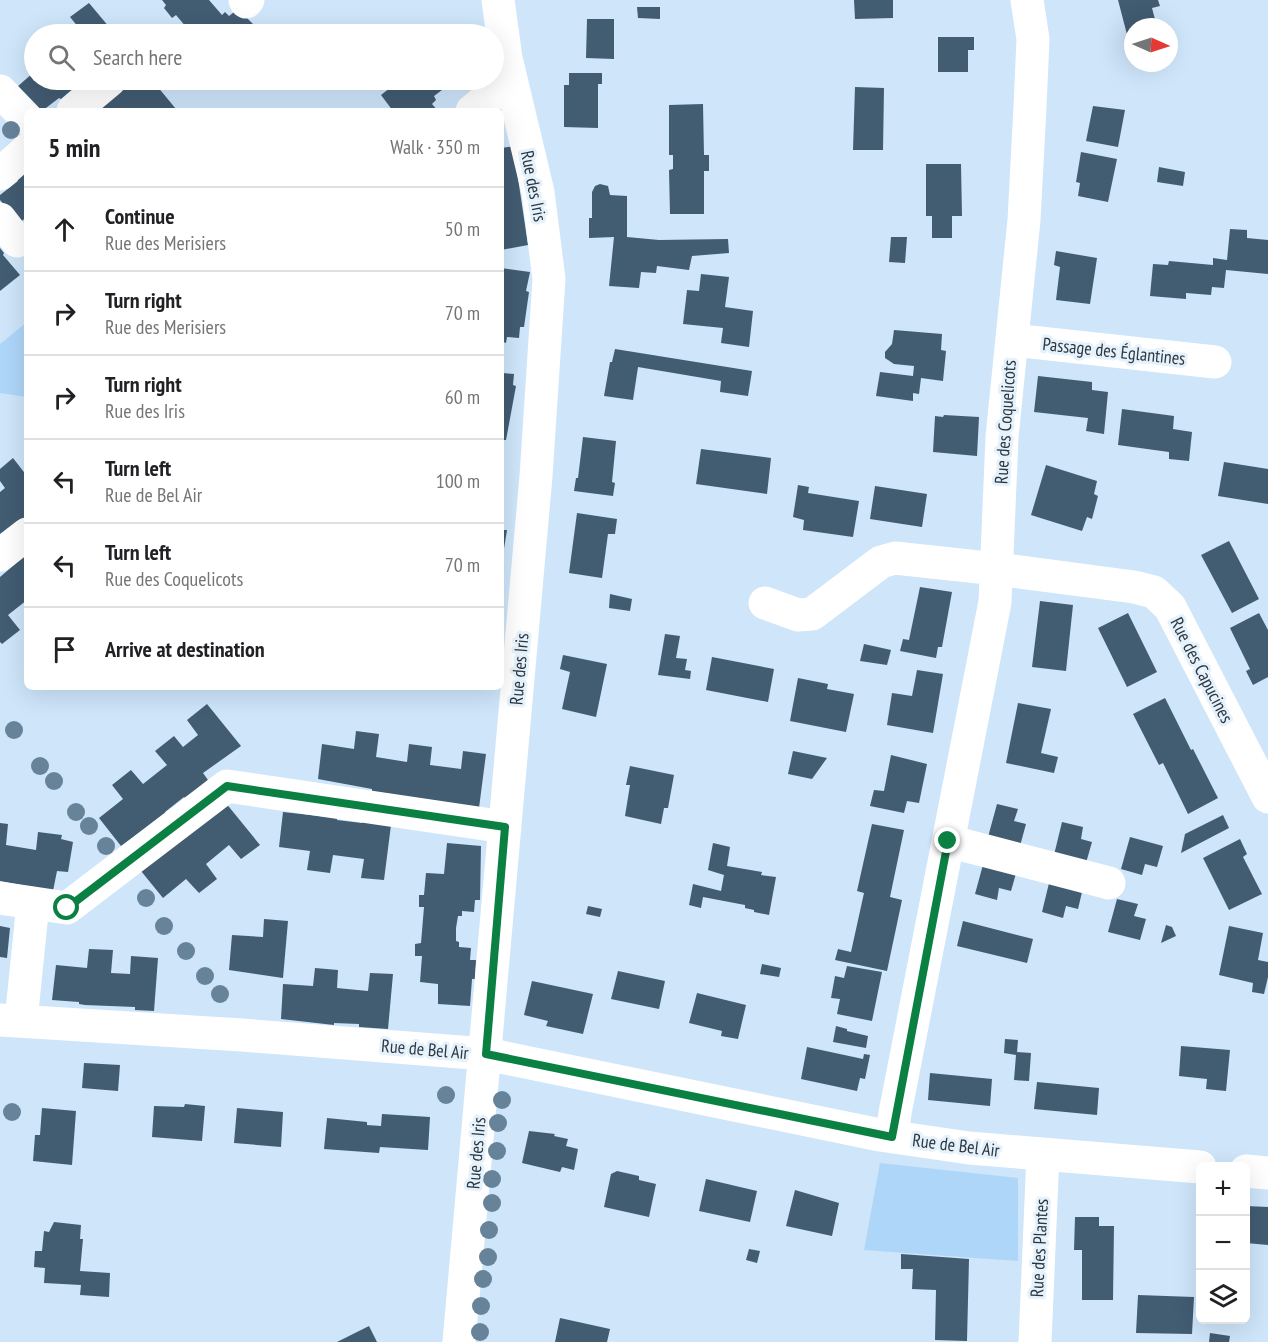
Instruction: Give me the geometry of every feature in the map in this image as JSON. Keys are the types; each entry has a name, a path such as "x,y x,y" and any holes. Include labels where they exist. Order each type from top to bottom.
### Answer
{"street":[{"name":"Rue des Iris","path":"498,0 501,24"},
{"name":"Rue des Coquelicots","path":"892,1137 995,602 1002,437 1024,220 1033,39 1027,0"},
{"name":"Rue des Iris","path":"459,1342 505,827 513,603 536,476 549,279 538,192 504,44"},
{"path":"504,85 511,79"},
{"path":"77,108 98,90"},
{"path":"476,108 498,90"},
{"path":"0,91 24,116"},
{"path":"0,174 24,153"},
{"name":"Passage des Églantines","path":"1012,340 1215,362"},
{"path":"0,555 24,536"},
{"name":"Rue des Capucines","path":"765,603 798,615 812,614 881,562 895,558 997,568 1134,587 1154,592 1170,607 1268,797"},
{"path":"0,898 67,908 227,786 505,827"},
{"path":"948,841 1109,883"},
{"path":"10,1020 33,903"},
{"name":"Rue de Bel Air","path":"10,1020 486,1054 892,1137 969,1148 1196,1167"},
{"name":"Rue des Plantes","path":"1035,1342 1043,1154"},
{"path":"1250,1171 1268,1173"}],"shaded area":[{"path":"24,324 24,397 0,393 0,344"},
{"path":"880,1163 1018,1178 1018,1261 864,1250"}],"building":[{"path":"162,0 209,0 222,15 225,12 229,16 238,9 253,24 184,24 176,15 172,18 164,8 166,5"},
{"path":"854,0 893,0 893,18 855,19"},
{"path":"1118,0 1158,0 1160,6 1152,8 1155,18 1124,18 1124,23"},
{"path":"89,3 107,24 76,24 70,17"},
{"path":"637,7 660,7 660,19 638,18"},
{"path":"587,19 614,19 614,59 586,58"},
{"path":"938,37 974,37 974,50 968,50 968,72 938,72"},
{"path":"569,73 602,73 602,84 598,84 598,128 564,127 564,85 569,85"},
{"path":"24,81 24,90 72,90 46,108 34,108 17,87"},
{"path":"855,87 884,88 883,150 853,150"},
{"path":"119,90 160,90 175,108 97,108"},
{"path":"387,90 442,90 434,96 436,100 432,104 435,108 391,108 381,95"},
{"path":"703,104 704,155 709,155 709,171 704,171 704,214 670,214 669,170 673,169 673,155 669,155 669,105"},
{"path":"1093,106 1125,110 1118,147 1086,141"},
{"path":"515,146 528,245 504,249 504,148"},
{"path":"1081,152 1117,159 1108,202 1078,196 1080,183 1076,182"},
{"path":"926,164 961,164 962,216 952,216 952,238 932,238 932,216 926,216"},
{"path":"1159,167 1185,172 1183,186 1157,182"},
{"path":"24,173 24,219 19,223 0,200 0,195 18,181 17,179"},
{"path":"600,184 608,186 610,195 627,196 627,237 659,240 728,239 729,253 692,256 689,270 657,266 656,273 641,272 639,288 609,286 614,237 589,238 592,192 595,186"},
{"path":"1230,229 1247,230 1247,238 1268,240 1268,274 1226,270 1224,288 1212,287 1211,295 1186,293 1186,299 1150,296 1153,264 1168,265 1169,261 1213,265 1213,258 1227,260"},
{"path":"891,237 907,237 905,263 889,262"},
{"path":"0,248 20,275 0,291"},
{"path":"1056,251 1097,258 1090,304 1056,300 1060,267 1054,265"},
{"path":"504,268 530,272 526,291 529,292 524,327 520,327 519,338 507,337 506,343 504,342"},
{"path":"701,274 729,277 725,307 753,311 749,347 721,343 723,328 683,324 687,290 699,291"},
{"path":"894,330 942,334 941,350 946,351 943,381 921,378 919,394 913,393 913,401 876,396 880,372 913,376 914,366 894,364 885,358 885,352 892,344"},
{"path":"615,349 752,371 748,396 720,392 721,381 638,367 633,400 604,396 610,362 612,362"},
{"path":"504,373 514,374 513,385 516,386 506,440 504,440"},
{"path":"1038,376 1092,382 1092,390 1108,392 1104,434 1086,431 1088,418 1034,412"},
{"path":"1122,409 1174,416 1173,429 1192,432 1189,461 1169,459 1169,452 1118,445"},
{"path":"944,415 979,417 977,456 933,452 935,416 943,417"},
{"path":"583,437 616,441 613,496 574,491 576,478 578,478"},
{"path":"701,449 771,458 767,494 696,484"},
{"path":"13,458 24,472 24,520 0,539 0,492 5,488 0,481 0,469"},
{"path":"1224,462 1268,469 1268,504 1218,496"},
{"path":"1046,465 1097,481 1094,494 1098,496 1092,519 1087,517 1082,531 1031,515"},
{"path":"798,485 809,487 808,493 859,501 853,537 803,530 804,520 793,517"},
{"path":"875,486 927,494 922,527 870,519"},
{"path":"577,513 617,519 615,534 608,534 602,578 569,573"},
{"path":"504,530 507,530 504,549"},
{"path":"1229,541 1259,599 1232,613 1201,555"},
{"path":"24,557 24,602 8,615 20,630 2,644 0,642 0,577"},
{"path":"920,587 952,592 942,647 938,647 936,658 900,651 903,639 909,640"},
{"path":"610,594 632,599 630,611 609,608"},
{"path":"1040,601 1073,605 1066,671 1032,667"},
{"path":"1128,613 1157,672 1127,687 1098,628"},
{"path":"1259,613 1268,630 1268,677 1253,685 1246,671 1250,669 1230,628"},
{"path":"665,634 680,636 676,658 687,659 685,670 691,671 690,679 658,675"},
{"path":"864,644 891,650 887,665 860,661"},
{"path":"563,655 607,664 596,717 562,709 570,672 560,669"},
{"path":"712,657 774,669 768,702 706,690"},
{"path":"917,670 943,674 933,733 887,725 892,693 912,696"},
{"path":"798,678 828,684 827,689 854,694 846,732 790,721"},
{"path":"1165,698 1218,798 1188,814 1163,763 1159,765 1133,714"},
{"path":"1018,703 1051,709 1041,753 1058,757 1054,773 1006,763"},
{"path":"207,704 241,746 203,773 208,780 186,799 184,797 165,812 166,814 121,846 99,818 123,799 112,785 131,770 143,784 167,765 155,751 174,736 183,747 198,735 187,720"},
{"path":"356,731 379,734 376,757 407,762 409,744 432,747 430,765 461,769 463,751 486,754 479,808 372,792 372,789 318,779 322,744 354,749"},
{"path":"793,751 827,758 812,779 788,774"},
{"path":"891,755 927,764 919,803 907,801 904,813 870,806 874,790 884,791"},
{"path":"630,766 674,775 668,808 664,808 661,824 625,816 630,785 626,785"},
{"path":"225,802 260,845 241,859 229,845 206,864 217,879 199,893 186,879 163,898 141,871"},
{"path":"997,804 1018,809 1014,821 1026,824 1020,846 988,837"},
{"path":"283,812 391,825 384,880 361,878 364,859 333,855 330,873 307,870 310,851 279,847"},
{"path":"1223,815 1229,828 1181,853 1185,834"},
{"path":"1062,822 1083,827 1081,839 1092,842 1086,863 1054,855"},
{"path":"0,823 8,824 6,845 36,850 38,832 62,835 61,839 73,842 68,872 57,871 53,891 0,881"},
{"path":"872,824 904,830 890,897 902,900 887,971 835,960 838,949 851,952 864,893 857,891"},
{"path":"1130,837 1163,846 1157,867 1145,864 1142,875 1121,869"},
{"path":"1240,839 1247,854 1243,857 1262,894 1229,910 1203,858"},
{"path":"447,843 481,846 480,900 475,900 474,912 462,911 462,916 458,916 456,928 456,941 459,942 459,947 471,948 470,960 476,960 470,1006 438,1004 438,984 420,982 422,956 415,956 415,944 421,943 424,907 419,907 419,895 424,895 426,873 444,874"},
{"path":"713,843 730,847 727,866 762,872 761,875 776,877 769,915 754,912 754,910 745,908 745,905 703,897 701,908 689,905 693,884 721,891 724,875 708,870"},
{"path":"984,861 1017,870 1011,891 999,888 997,900 975,894"},
{"path":"1050,879 1083,888 1078,909 1066,906 1063,918 1042,912"},
{"path":"1117,899 1138,904 1134,916 1146,919 1140,940 1108,932"},
{"path":"588,906 602,909 600,917 586,914"},
{"path":"264,919 288,921 283,978 229,970 232,935 263,937"},
{"path":"963,921 1033,939 1027,963 957,946"},
{"path":"1166,925 1172,927 1176,936 1161,943"},
{"path":"0,926 10,928 7,958 0,957"},
{"path":"1229,926 1263,933 1258,960 1268,962 1268,977 1264,994 1252,992 1253,983 1219,975"},
{"path":"89,949 113,950 111,973 130,974 131,956 158,958 154,1011 135,1010 135,1007 85,1005 79,1002 52,1000 56,965 87,968"},
{"path":"762,964 781,968 779,977 760,974"},
{"path":"847,966 882,972 872,1021 837,1014 840,999 831,998 835,976 844,978"},
{"path":"315,968 338,970 337,988 368,991 370,973 393,974 388,1029 359,1027 359,1024 334,1023 334,1025 281,1019 283,984 313,986"},
{"path":"618,971 665,981 659,1009 611,999"},
{"path":"532,981 593,994 583,1034 546,1026 548,1021 524,1015"},
{"path":"697,993 746,1005 738,1039 721,1036 722,1031 689,1023"},
{"path":"836,1026 868,1036 866,1048 833,1042"},
{"path":"1005,1039 1018,1040 1017,1052 1031,1053 1029,1081 1014,1080 1016,1055 1004,1053"},
{"path":"1181,1046 1230,1050 1226,1091 1206,1089 1207,1079 1179,1076"},
{"path":"807,1047 863,1059 864,1054 870,1055 865,1079 860,1078 857,1091 801,1079"},
{"path":"84,1063 120,1065 118,1091 82,1088"},
{"path":"930,1073 992,1079 990,1106 928,1100"},
{"path":"1037,1082 1099,1088 1097,1115 1034,1109"},
{"path":"185,1104 205,1106 202,1141 152,1137 154,1106 184,1107"},
{"path":"42,1108 76,1111 72,1165 33,1161 35,1135 40,1135"},
{"path":"237,1108 283,1112 281,1147 234,1143"},
{"path":"382,1114 430,1117 428,1150 380,1147 379,1153 324,1149 327,1118 367,1122 367,1125 381,1126"},
{"path":"529,1131 555,1134 554,1136 568,1139 566,1146 578,1149 574,1170 562,1167 560,1172 522,1163"},
{"path":"617,1171 639,1176 639,1180 656,1184 649,1217 604,1207 611,1174"},
{"path":"706,1179 757,1191 750,1222 699,1211"},
{"path":"795,1190 839,1203 832,1236 786,1226"},
{"path":"1250,1206 1268,1207 1268,1245 1250,1243"},
{"path":"1075,1217 1099,1217 1099,1226 1114,1226 1113,1300 1082,1300 1082,1250 1074,1250"},
{"path":"54,1222 81,1225 80,1239 83,1239 80,1271 110,1273 109,1297 80,1295 81,1285 44,1283 45,1268 34,1267 35,1251 42,1251 44,1231 49,1232"},
{"path":"749,1249 760,1251 757,1263 746,1260"},
{"path":"901,1254 969,1259 967,1341 935,1340 936,1290 912,1289 913,1269 901,1269"},
{"path":"1138,1295 1194,1297 1192,1334 1136,1333"},
{"path":"560,1318 610,1329 607,1342 555,1342"},
{"path":"369,1326 377,1342 337,1342"},
{"path":"1210,1333 1230,1336 1229,1342 1209,1342"}],"route":[{"path":"67,908 227,786 505,827 486,1054 892,1137 948,841"}]}
